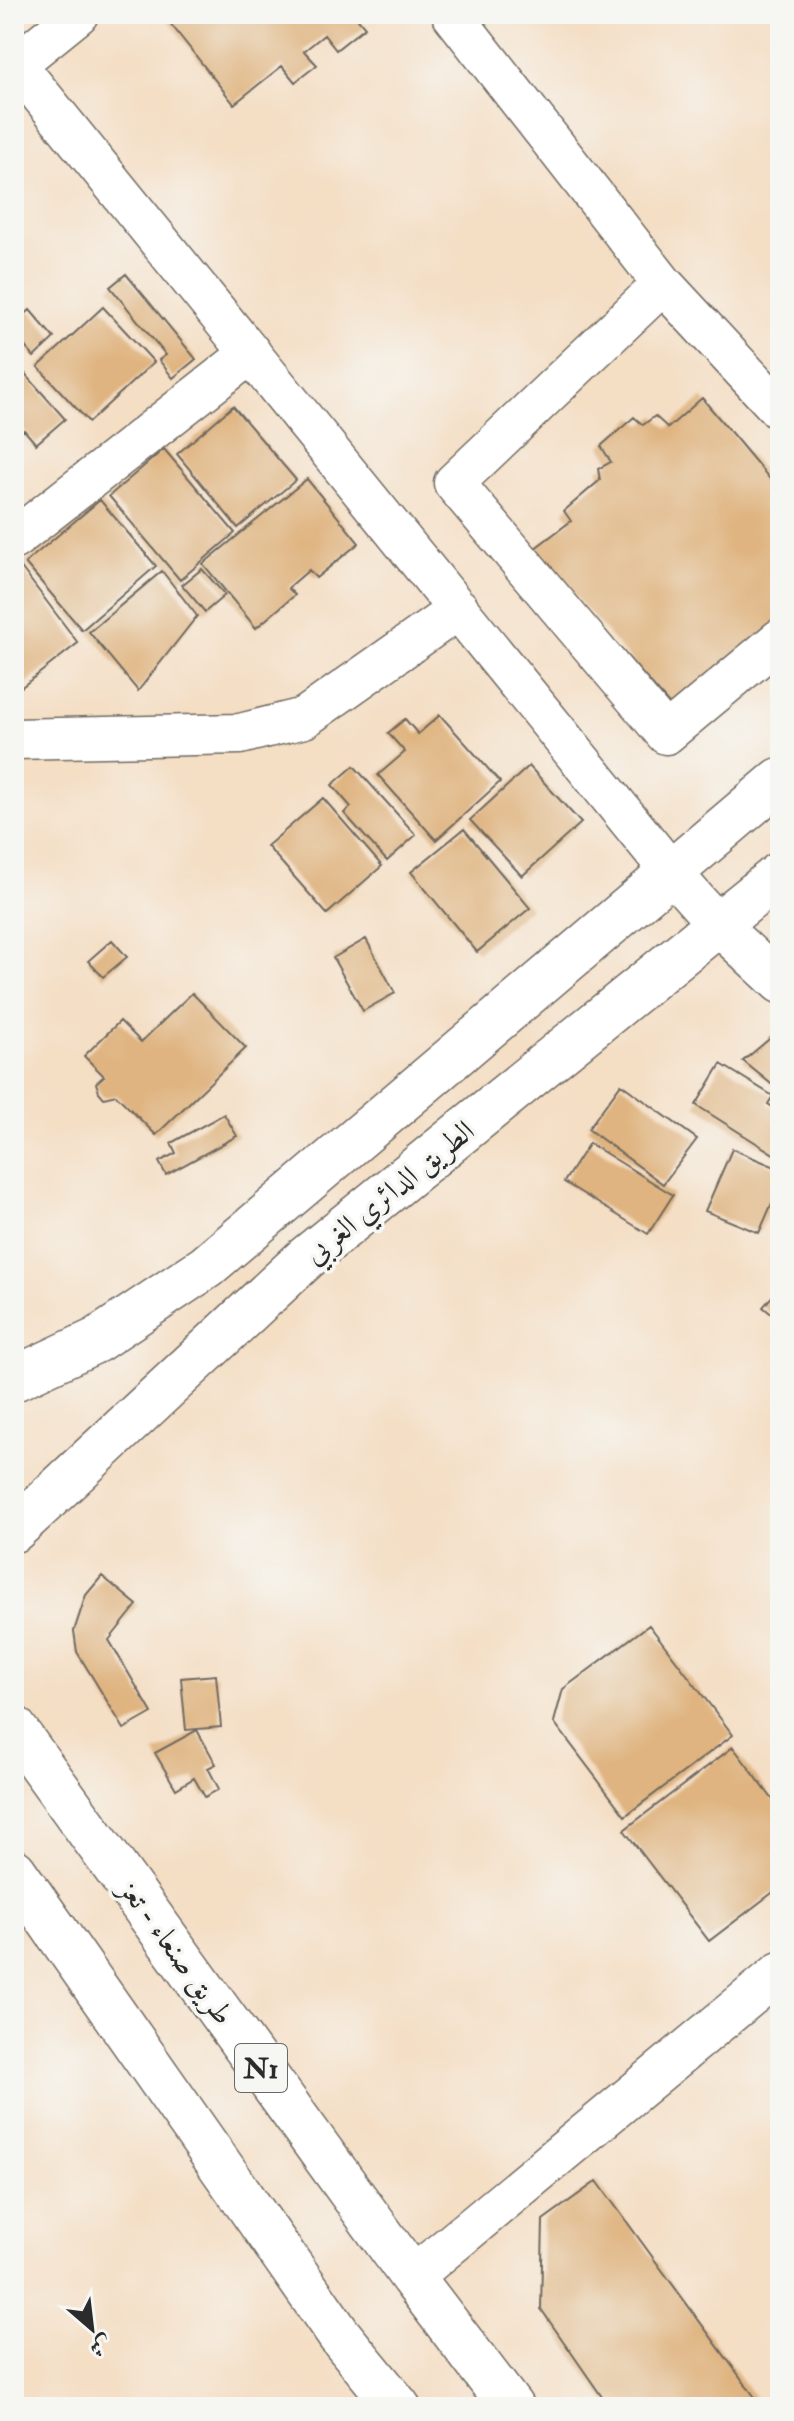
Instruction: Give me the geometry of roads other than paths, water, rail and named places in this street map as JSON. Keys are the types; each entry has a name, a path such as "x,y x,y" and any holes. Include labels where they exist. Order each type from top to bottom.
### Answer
{"main road":[{"name":"الطريق الدائري الغربي","path":"14,1379 97,1340 206,1267 780,780"},
{"name":"الطريق الدائري الغربي","path":"14,1530 306,1258 780,874"},
{"name":"طريق صنعاء - تعز","path":"14,1728 412,2277 511,2407"},
{"path":"14,1871 339,2335 398,2407"}],"street":[{"path":"78,14 15,63 671,872 718,925 780,983"},
{"path":"452,14 663,284 780,410"},
{"path":"663,284 454,483 666,734 780,639"},
{"path":"14,539 251,353"},
{"path":"14,739 240,734 304,718 459,609"},
{"path":"412,2277 780,1972"}]}
